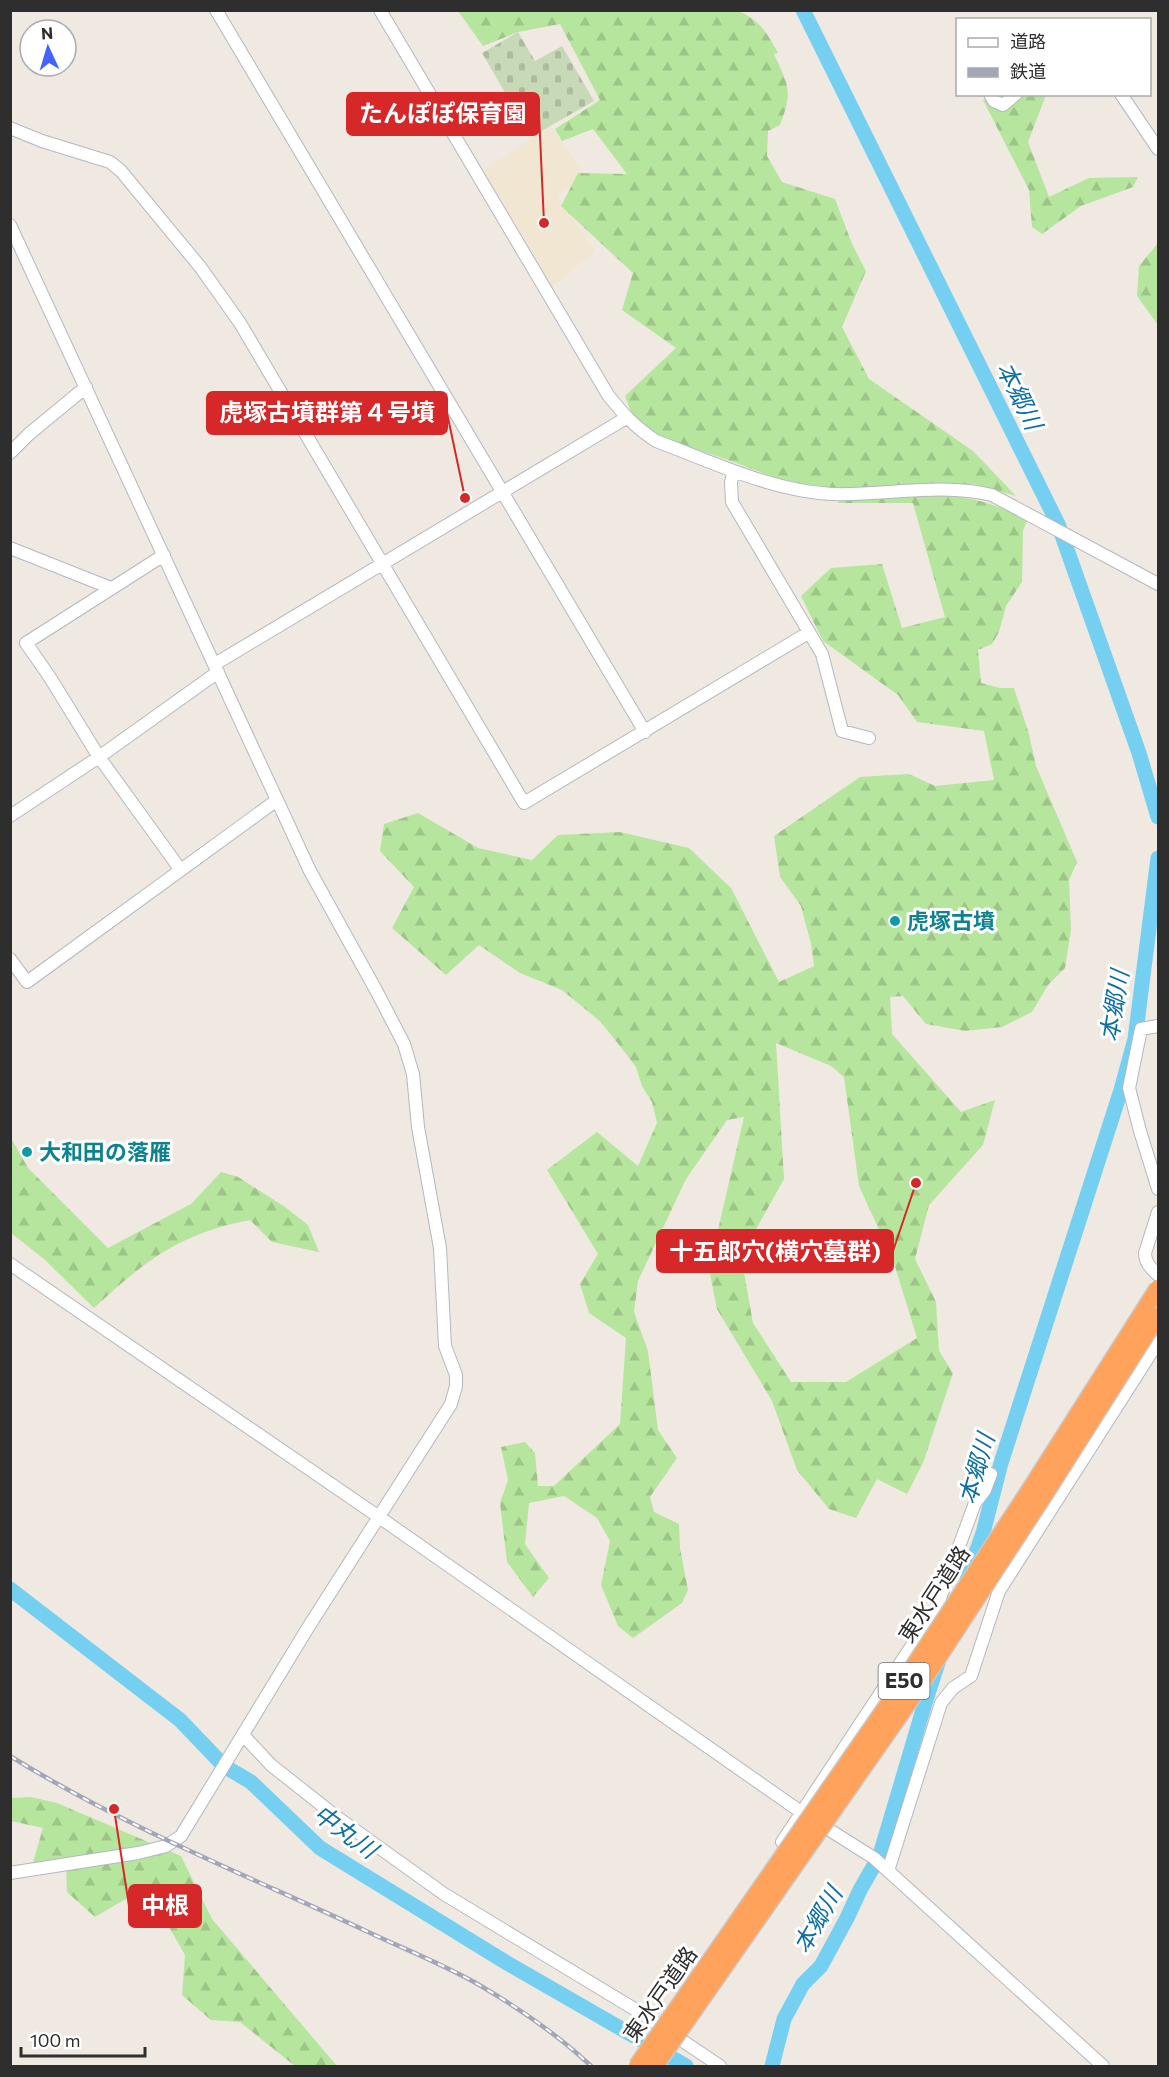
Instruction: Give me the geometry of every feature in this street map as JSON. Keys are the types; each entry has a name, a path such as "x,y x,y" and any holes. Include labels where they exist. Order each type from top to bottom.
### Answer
{"highway":[{"name":"東水戸道路","path":"637,2067 898,1690 1031,1488 1158,1288"},
{"name":"東水戸道路","path":"655,2067 911,1699 1158,1316"}],"street":[{"path":"216,10 645,732"},
{"path":"380,10 608,395 626,418 656,441 786,488 833,494 970,489 992,495 1158,584"},
{"path":"991,96 994,101 1003,105 1014,96"},
{"path":"1122,96 1158,149"},
{"path":"10,128 42,141 110,162 121,171 201,268 240,323 524,803 808,633"},
{"path":"10,225 310,871 404,1044 413,1074 418,1126 440,1248 445,1346 456,1375 455,1395 451,1404 309,1626 181,1836 166,1846 138,1854 10,1873"},
{"path":"10,453 29,434 86,387"},
{"path":"10,816 99,757 216,668 382,563 626,418"},
{"path":"734,471 731,482 732,502 822,654 842,731 869,738"},
{"path":"10,548 111,588"},
{"path":"164,555 26,643 50,676 99,757 180,869"},
{"path":"10,959 27,982 277,800"},
{"path":"1158,1026 1141,1029 1128,1088 1158,1189"},
{"path":"1158,1212 1145,1253 1145,1260 1158,1275"},
{"path":"10,1264 379,1517 801,1812 880,1864 1103,2067"},
{"path":"880,1864 942,1703 952,1688 971,1676 1003,1584 1158,1342"},
{"path":"782,1842 936,1609 972,1509 985,1490 991,1474"},
{"path":"243,1735 271,1764 338,1818 444,1894 641,2013 720,2067"}],"shaded area":[{"path":"551,126 586,177 557,196 595,251 550,289 483,171"}],"green space":[{"path":"458,11 738,11 757,23 778,53 774,54 788,89 787,104 780,125 768,131 767,156 782,182 835,199 852,244 866,271 842,327 869,379 973,451 1016,496 974,484 835,489 788,483 666,439 637,420 625,396 676,348 622,310 633,273 561,206 578,173 627,174 593,129 562,141 555,129 600,100 560,24 518,32 483,46"},
{"path":"518,32 535,61 562,46 594,101 531,137 482,53"},
{"path":"993,96 1046,96 1028,142 1049,197 1089,178 1138,177 1133,187 1081,206 1042,234 1032,227 1029,190 983,100"},
{"path":"1158,243 1158,325 1137,296 1139,266"},
{"path":"946,495 988,503 1027,520 1023,531 1022,582 1006,606 999,632 992,644 978,650 981,683 1000,688 1014,688 1029,734 1036,766 1077,862 1069,880 1071,930 1065,968 1048,985 1032,1012 1002,1027 965,1031 926,1024 903,996 890,997 892,1034 961,1112 995,1100 983,1145 929,1205 915,1259 936,1302 939,1351 953,1373 923,1463 907,1494 877,1479 856,1518 829,1509 797,1470 772,1401 717,1309 709,1269 744,1117 727,1120 686,1179 638,1281 634,1312 648,1351 658,1430 677,1458 650,1497 654,1512 679,1524 680,1548 688,1590 682,1603 633,1638 618,1626 601,1585 610,1541 597,1518 564,1496 529,1503 525,1544 549,1578 533,1597 507,1562 500,1503 508,1480 501,1447 525,1442 535,1453 538,1486 554,1486 620,1424 626,1338 589,1313 580,1284 598,1254 547,1170 597,1132 638,1166 657,1123 652,1102 642,1086 636,1067 601,1022 562,990 520,973 479,945 446,975 392,928 414,887 380,851 384,824 418,813 478,848 532,860 558,835 620,832 689,848 731,888 779,982 814,966 801,906 780,877 774,836 860,777 909,774 935,786 994,780 984,731 917,722 898,695 823,641 801,596 831,568 882,564 902,628 945,617 913,503 839,503 836,496","holes":["776,1043 831,1066 844,1077 859,1186 893,1260 917,1338 846,1382 791,1382 753,1323 741,1256 784,1179"]},
{"path":"11,1138 28,1168 108,1248 191,1204 221,1172 238,1177 285,1207 308,1225 319,1252 272,1242 250,1220 225,1226 183,1241 165,1251 130,1276 94,1308 44,1259 11,1233"},
{"path":"31,1797 57,1803 181,1856 212,1919 337,2066 295,2066 240,2022 211,2020 182,1995 185,1955 146,1887 95,1917 67,1892 66,1860 32,1866 43,1828 11,1821 11,1798"}],"waterway":[{"name":"本郷川","path":"803,10 1058,524 1139,753 1158,817"},
{"name":"本郷川","path":"967,1578 983,1533 1001,1463 1121,1090 1135,1039 1158,858"},
{"name":"中丸川","path":"10,1589 180,1720 224,1766 251,1782 320,1848 507,1963 686,2066"},
{"name":"本郷川","path":"772,2066 784,2019 803,1984 821,1966 880,1855 938,1663"}],"railway":[{"path":"10,1756 96,1805 141,1827 467,1978 538,2023 591,2066"}],"place":[{"name":"たんぽぽ保育園","path":"544,223"},
{"name":"虎塚古墳群第４号墳","path":"465,498"},
{"name":"虎塚古墳","path":"895,921"},
{"name":"大和田の落雁","path":"27,1152"},
{"name":"十五郎穴(横穴墓群)","path":"916,1183"},
{"name":"中根","path":"114,1809"}]}
